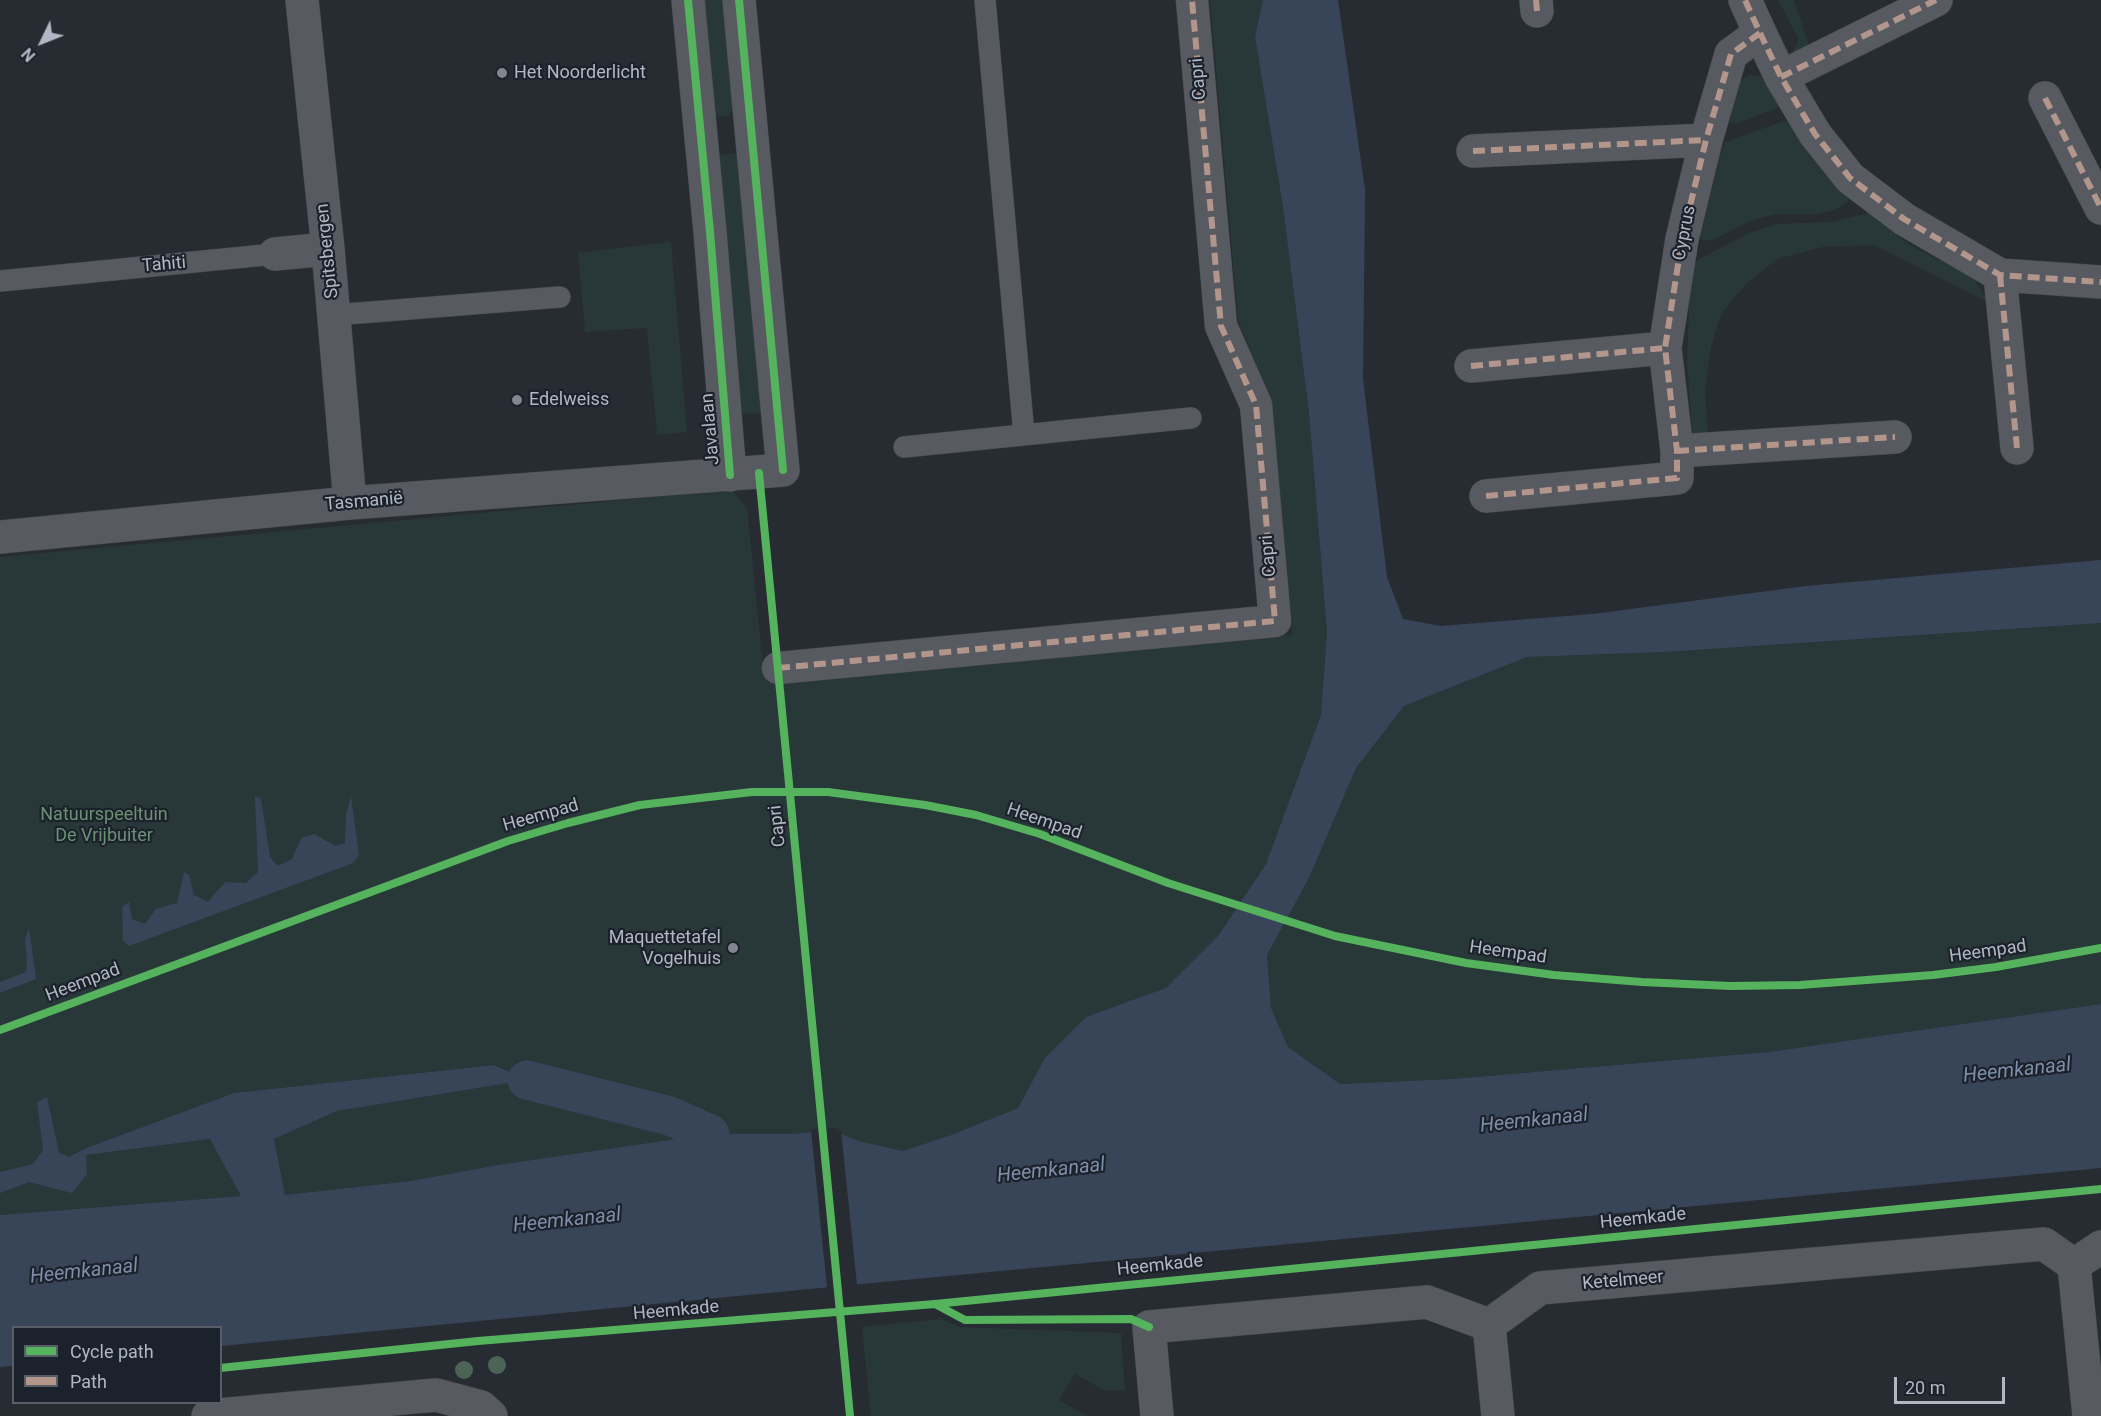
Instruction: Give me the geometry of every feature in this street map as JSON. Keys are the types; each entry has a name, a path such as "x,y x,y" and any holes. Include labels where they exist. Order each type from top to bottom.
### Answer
{"street":[{"name":"Spitsbergen","path":"302,0 328,249 350,503"},
{"name":"Javalaan","path":"688,0 730,475 783,470 739,0"},
{"name":"Capri","path":"778,668 1275,621 1256,405 1221,326 1192,0"},
{"path":"1745,0 1781,77 1815,134 1850,178 1904,219 2000,275 2101,282"},
{"path":"1781,77 1936,0"},
{"name":"Cyprus","path":"1486,496 1677,478 1677,451 1665,348 1682,238 1706,140 1731,54 1760,33"},
{"path":"2045,99 2101,208"},
{"path":"702,140 751,135"},
{"path":"1473,151 1706,140"},
{"name":"Tahiti","path":"275,254 328,249"},
{"path":"2000,275 2017,448"},
{"path":"1471,366 1665,348"},
{"path":"1677,451 1895,437"},
{"name":"Tasmanië","path":"0,537 350,503 730,475"},
{"name":"Ketelmeer","path":"1489,1325 1540,1288 2044,1245 2074,1265"},
{"path":"2089,1416 2074,1265 2101,1247"},
{"path":"1157,1416 1149,1327 1427,1302 1489,1325 1498,1416"},
{"path":"208,1416 436,1395 486,1412"}],"lane":[{"path":"985,0 1024,435"},
{"name":"Tahiti","path":"0,281 275,254"},
{"path":"334,315 560,297"},
{"path":"904,447 1191,418"}],"green space":[{"path":"699,0 729,0 737,100 729,115 717,117 709,110"},
{"name":"Natuurspeeltuin De Vrijbuiter","path":"1210,0 1263,0 1255,37 1283,207 1309,413 1327,632 1321,715 1266,864 1218,936 1166,989 1086,1017 1045,1058 1018,1108 951,1135 903,1151 859,1141 834,1131 787,1134 710,1134 498,1165 411,1181 285,1195 274,1139 337,1111 526,1080 494,1065 234,1093 89,1147 71,1157 210,1139 241,1196 0,1215 0,557 732,490 747,508 763,667 795,683 1292,635 1270,399 1238,320"},
{"path":"1778,0 1794,0 1810,49 1797,55 1793,50 1799,40"},
{"path":"1767,75 1782,102 1775,109 1735,124 1728,121 1738,82 1748,76"},
{"path":"1784,121 1792,123 1850,195 1847,203 1835,210 1817,214 1776,214 1747,222 1716,239 1704,241 1700,237 1724,142"},
{"path":"738,153 769,413 740,414 714,161 720,155"},
{"path":"1868,213 1910,245 1972,277 1990,303 1874,245 1823,247 1777,259 1745,285 1721,314 1711,348 1705,388 1708,437 1698,438 1692,433 1687,362 1690,276 1696,261 1749,233 1777,224 1832,222"},
{"path":"671,242 687,432 657,435 647,328 585,332 578,253"},
{"path":"2101,623 2101,1004 1769,1052 1452,1079 1340,1084 1288,1047 1271,1008 1267,955 1309,878 1356,768 1404,706 1527,657 1665,652"},
{"path":"940,1319 960,1327 1121,1333 1125,1390 1106,1391 1075,1374 1059,1400 1087,1416 871,1416 862,1327"}],"water":[{"name":"Heemkanaal","path":"1263,0 1338,0 1365,190 1363,379 1387,577 1403,619 1440,626 1593,614 1806,586 2101,560 2101,623 1665,652 1527,657 1404,706 1356,768 1309,878 1267,955 1271,1008 1288,1047 1340,1084 1452,1079 1769,1052 2101,1004 2101,1168 222,1346 222,1326 12,1326 12,1366 0,1367 0,1215 241,1196 210,1139 86,1155 87,1174 72,1193 29,1182 0,1193 0,1172 33,1164 43,1150 37,1102 47,1097 59,1153 69,1157 89,1147 234,1093 494,1065 527,1080 337,1111 274,1139 285,1195 411,1181 498,1165 710,1134 787,1134 834,1131 859,1141 903,1151 951,1135 1018,1108 1045,1058 1086,1017 1166,988 1218,936 1266,864 1321,715 1327,632 1309,413 1283,207 1255,37"},
{"path":"255,796 261,799 270,857 278,866 292,859 301,838 314,834 335,846 345,843 346,815 351,796 359,855 353,863 129,946 123,940 122,907 129,902 132,919 145,924 156,909 177,903 184,872 189,875 194,895 208,902 225,882 246,883 258,872"},
{"path":"29,928 36,979 0,993 0,982 26,972 25,940"}],"pier":[{"path":"834,1128 841,1130 857,1285 827,1288 811,1130"}],"waterway":[{"path":"527,1080 670,1116 710,1134"}],"marked path":[{"path":"778,668 1275,621 1256,405 1221,326 1192,0"},
{"path":"1536,0 1537,11"},
{"path":"1486,496 1677,478 1677,451 1665,348 1682,239 1706,140 1731,54 1760,33 1745,0"},
{"path":"1781,77 1936,0"},
{"path":"1760,33 1781,77 1815,134 1850,178 1904,219 2000,275 2101,282"},
{"path":"2045,98 2101,208"},
{"path":"1473,151 1706,140"},
{"path":"2000,275 2017,448"},
{"path":"1471,366 1665,348"},
{"path":"1677,451 1895,437"}],"cycle path":[{"path":"688,0 730,475"},
{"path":"739,0 783,470"},
{"path":"759,473 850,1416"},
{"name":"Heempad","path":"0,1030 508,841 640,805 752,792 828,792 925,805 976,815 1040,834 1168,883 1335,936 1466,963 1554,975 1731,986 1800,985 1933,975 1996,967 2101,948"},
{"name":"Heemkade","path":"222,1368 478,1341 935,1304 2101,1189"},
{"path":"935,1304 965,1320 1131,1319 1149,1327"}],"place":[{"name":"Het Noorderlicht","path":"502,73"},
{"name":"Edelweiss","path":"517,400"},
{"name":"Maquettetafel Vogelhuis","path":"733,948"}]}
